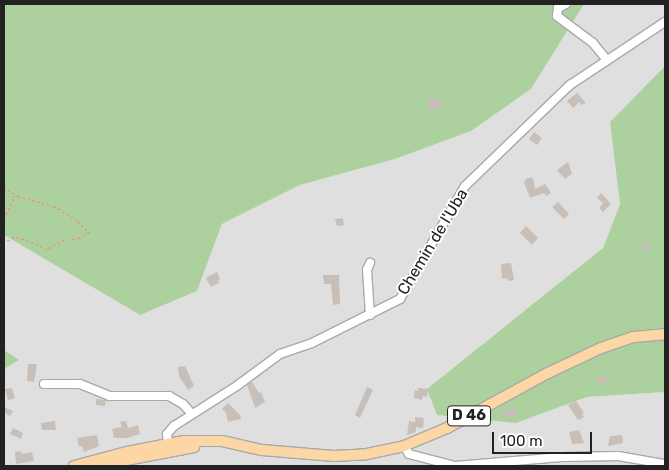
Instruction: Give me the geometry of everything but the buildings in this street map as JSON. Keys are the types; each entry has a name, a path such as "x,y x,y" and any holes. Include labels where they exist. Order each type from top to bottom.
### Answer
{"main road":[{"name":"D 46","path":"74,466 168,448 197,447 262,450 334,456 367,454 404,446 447,428 548,373 601,348 633,337 665,334"},
{"name":"D 46","path":"94,466 168,448"}],"street":[{"path":"566,4 558,8 557,16 593,43 607,60"},
{"name":"Chemin de l'Uba","path":"168,448 167,434 171,428 238,385 280,354 312,343 370,315 403,296 465,186 570,85 665,22"},
{"path":"370,263 367,270 370,315"},
{"path":"44,384 80,384 110,396 169,396 183,404 192,414"},
{"path":"404,446 409,454 455,466 490,465 562,457 618,456 665,464"}],"path":[{"path":"4,187 15,195 54,206 78,221 88,232 79,238 64,240 47,249 14,237 4,242"},
{"path":"4,219 15,195"}],"shaded area":[{"path":"584,4 665,4 665,66 611,122 620,204 603,248 526,311 516,423 587,397 665,392 665,466 4,466 4,369 18,360 4,350 4,235 140,315 197,291 222,224 300,185 395,159 471,131 531,89"}],"green space":[{"path":"4,4 584,4 531,89 471,131 395,159 300,185 222,224 197,291 140,315 4,235"},
{"path":"665,66 665,392 587,397 516,423 437,415 427,389 603,248 620,204 610,122"},
{"path":"4,350 19,360 4,369"}]}
